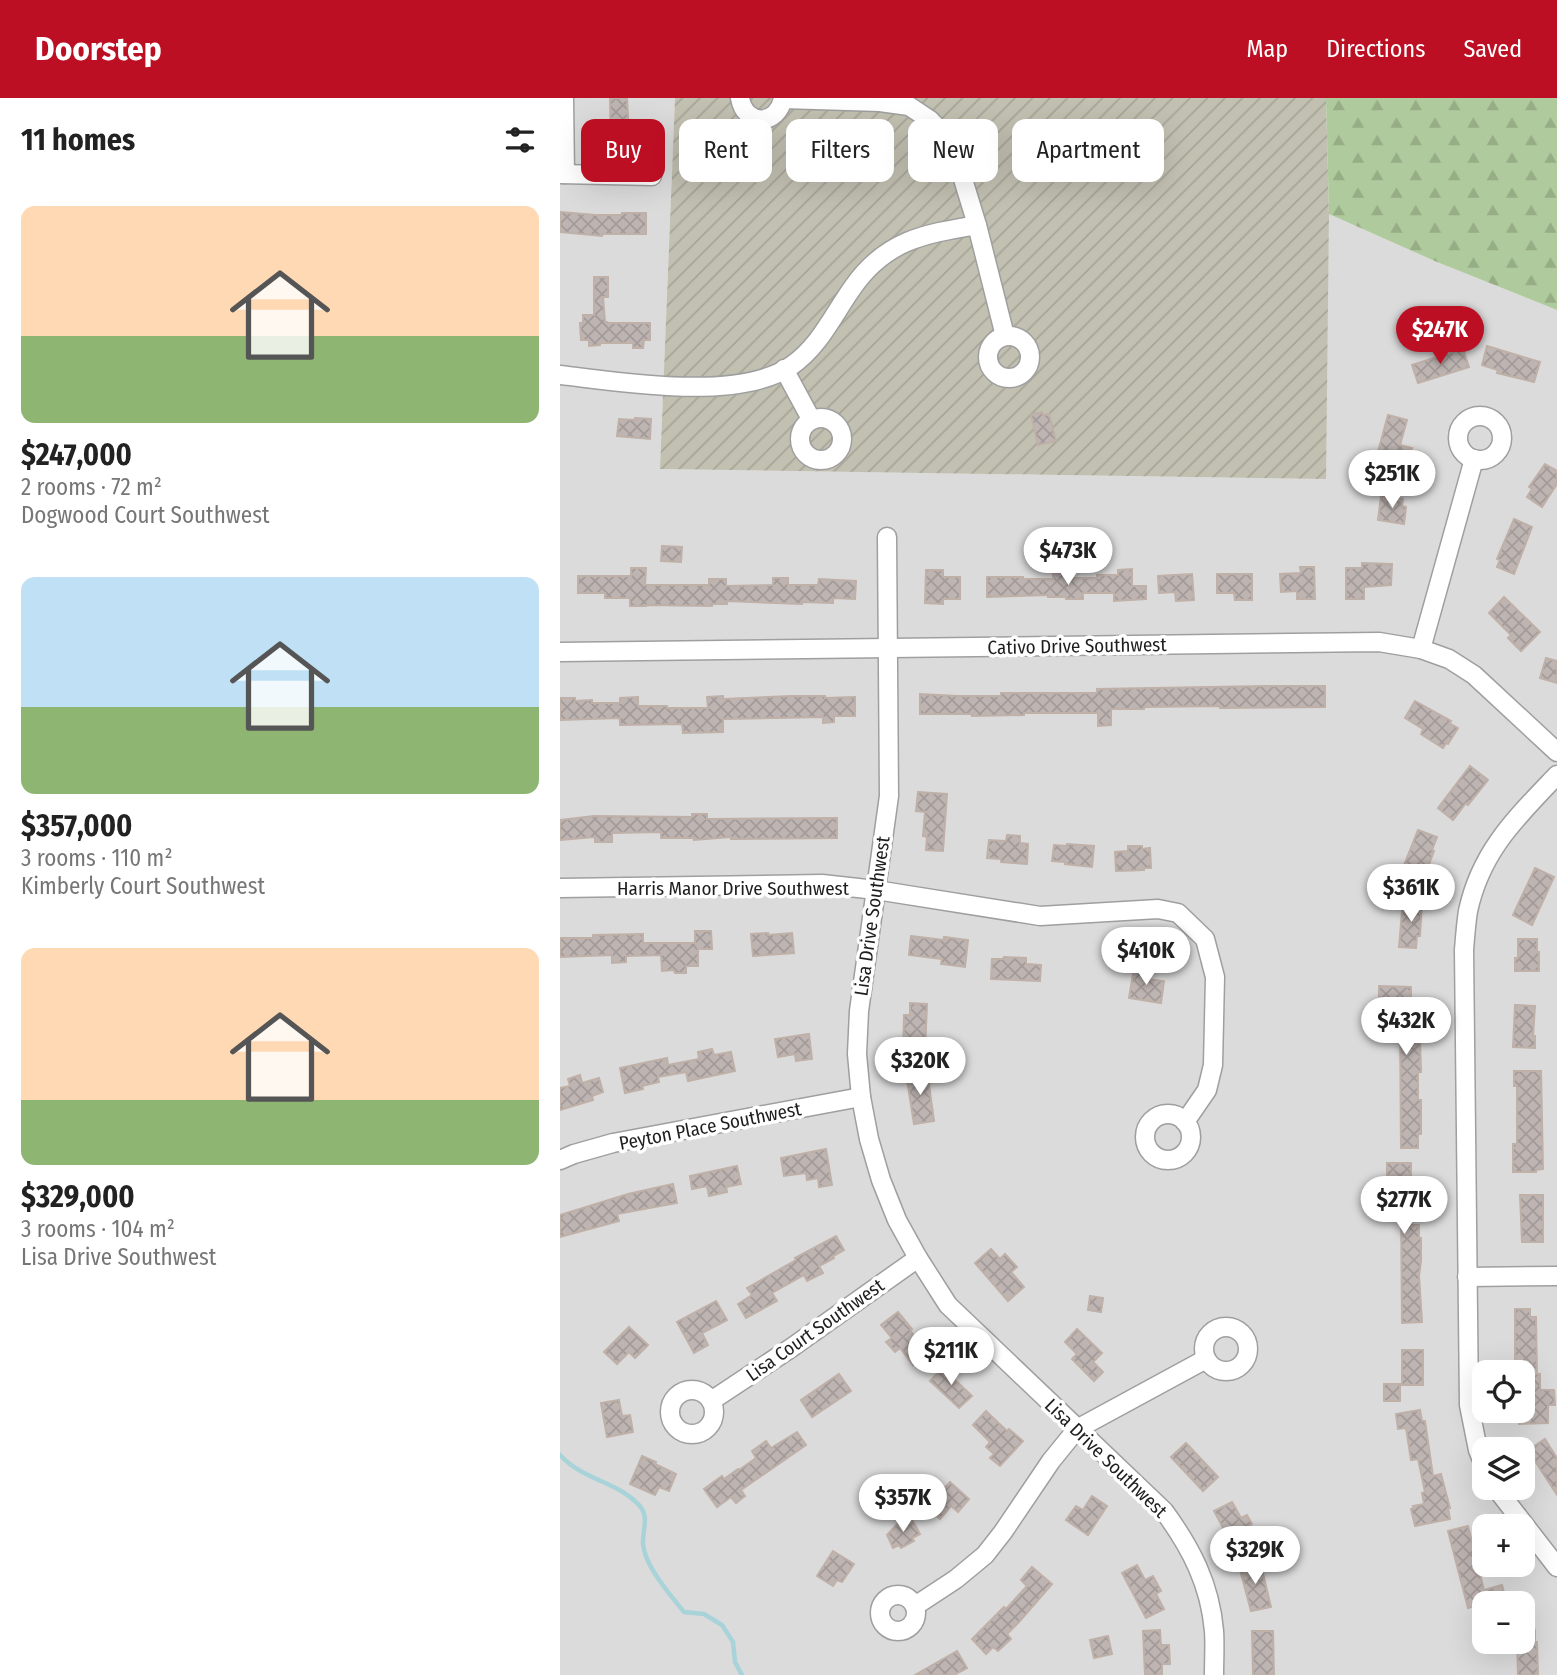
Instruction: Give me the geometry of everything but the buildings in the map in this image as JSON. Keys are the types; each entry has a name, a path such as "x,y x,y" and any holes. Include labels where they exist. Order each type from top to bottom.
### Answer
{"street":[{"path":"564,98 567,174"},
{"path":"740,98 748,115 760,119 767,119 778,112 783,99 880,102 909,107 930,120 952,143 1005,336"},
{"path":"560,375 650,385 704,386 744,384 773,375 808,352 817,342 870,265 896,246 930,233 976,225"},
{"path":"784,369 811,419"},
{"path":"1421,649 1474,459"},
{"name":"Lisa Drive Southwest","path":"887,537 889,796 859,1011 861,1097 869,1139 897,1220 948,1305 1164,1511 1183,1537 1198,1566 1209,1597 1214,1630 1214,1675"},
{"name":"Cativo Drive Southwest","path":"560,652 1378,642 1421,649 1449,659 1474,675 1557,752"},
{"path":"1475,1437 1469,1405 1467,1277 1464,950 1468,912 1479,877 1498,841 1557,775"},
{"name":"Harris Manor Drive Southwest","path":"560,888 822,884 1040,916 1157,909 1178,913 1205,939 1215,977 1213,1065 1207,1090 1185,1122"},
{"name":"Peyton Place Southwest","path":"560,1160 613,1143 861,1097"},
{"name":"Lisa Court Southwest","path":"711,1401 918,1258"},
{"path":"1467,1277 1557,1276"},
{"path":"915,1606 956,1579 985,1555 1051,1461 1077,1429 1206,1359"},
{"path":"1505,1500 1557,1567"}],"shaded area":[{"path":"560,98 675,98 660,469 1325,479 1329,214 1437,262 1557,310 1557,1675 560,1675"},
{"path":"675,98 1326,98 1329,214 1326,479 660,469"}],"green space":[{"path":"1326,98 1557,98 1557,310 1437,262 1329,214"}],"waterway":[{"path":"560,1455 579,1470 619,1490 637,1503 644,1513 643,1544 653,1571 684,1612 704,1614 722,1625 733,1642 735,1662 742,1675"}]}
